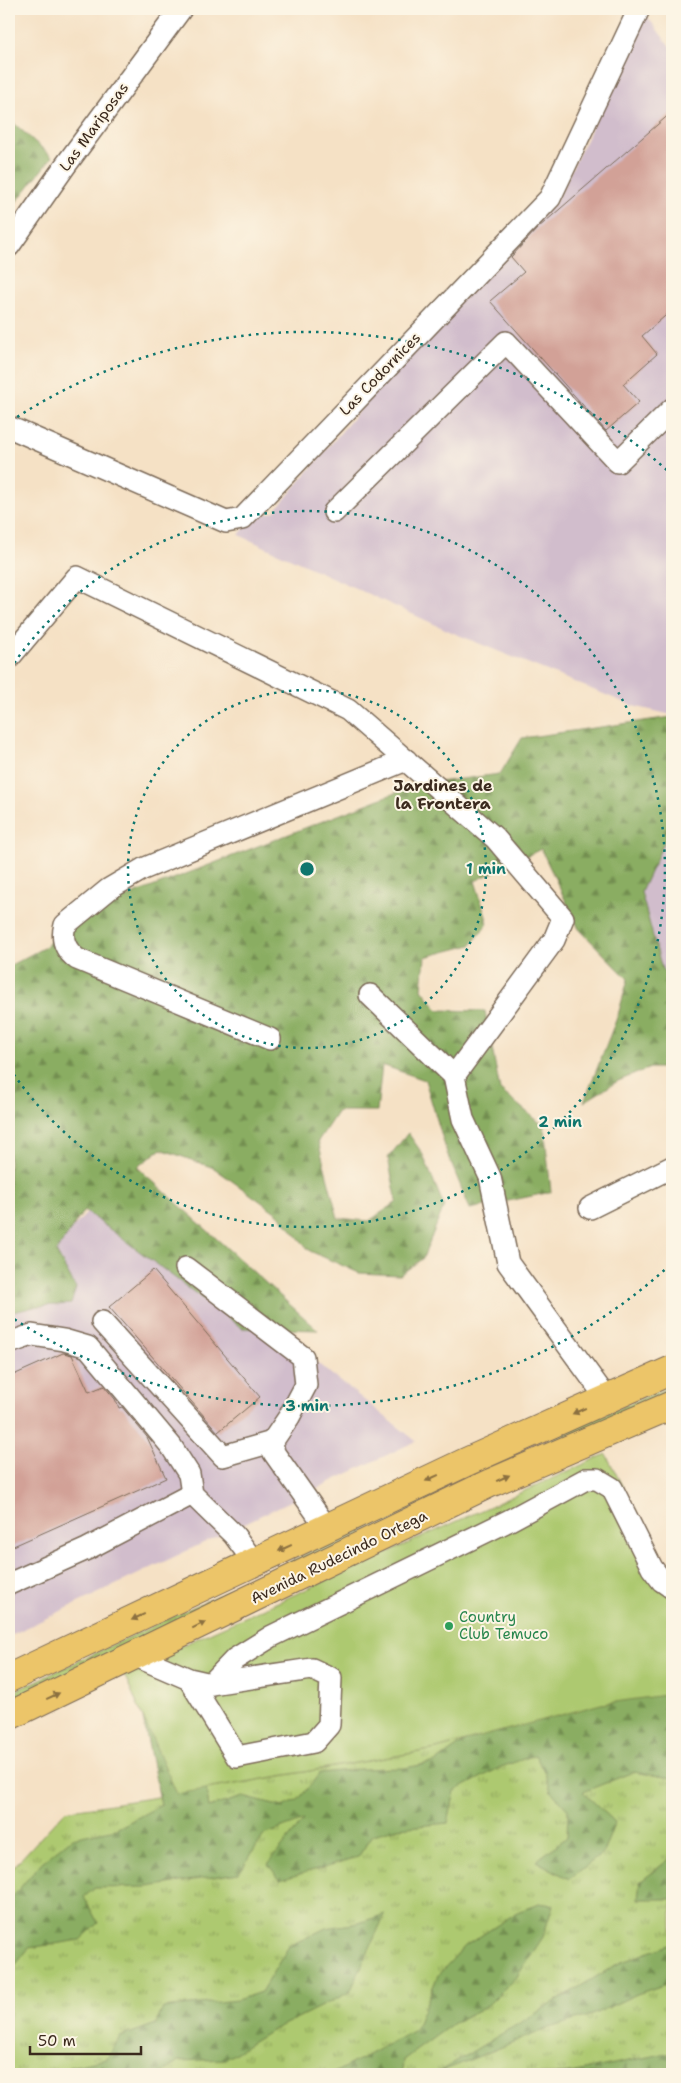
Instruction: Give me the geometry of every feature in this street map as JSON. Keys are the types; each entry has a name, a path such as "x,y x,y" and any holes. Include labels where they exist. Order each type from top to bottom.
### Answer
{"main road":[{"name":"Avenida Rudecindo Ortega","path":"9,1678 327,1528 672,1370"},
{"name":"Avenida Rudecindo Ortega","path":"9,1716 488,1484 672,1405"}],"street":[{"name":"Las Mariposas","path":"9,246 65,166 181,9"},
{"name":"Las Codornices","path":"9,428 226,522 242,519 550,198 639,9"},
{"path":"334,512 506,342 618,462 672,409"},
{"path":"9,658 77,577 348,710 495,838 563,918 554,940 454,1076"},
{"path":"270,1039 77,959 71,954 64,943 65,925 109,889 143,869 406,760"},
{"path":"370,995 454,1076 464,1119 490,1177 508,1263 607,1399"},
{"path":"590,1208 672,1167"},
{"path":"102,1322 223,1456 272,1442 289,1417 306,1385 303,1358 186,1268"},
{"path":"9,1343 32,1335 64,1340 88,1347 171,1446 189,1474 192,1494 234,1535 254,1562"},
{"path":"272,1442 274,1453 327,1528"},
{"path":"211,1684 235,1659 272,1636 510,1520 586,1479 603,1480 612,1488 652,1568 672,1588"},
{"path":"9,1584 87,1549 192,1494"},
{"path":"136,1656 189,1679 211,1684 312,1669 331,1678 330,1725 314,1742 237,1757 189,1679"}],"shaded area":[{"path":"646,15 672,49 672,715 633,706 456,634 239,535 253,517 274,512 414,345 556,202"},
{"path":"672,777 672,978 638,949 633,853"},
{"path":"104,1195 416,1441 9,1636 9,1295"}],"green space":[{"path":"9,119 52,157 9,211"},
{"path":"672,717 672,825 641,892 662,969 672,982 672,1068 650,1068 618,1081 584,1102 618,1015 628,979 579,929 541,849 475,881 488,923 471,945 425,957 422,989 438,1010 485,1011 500,1090 544,1126 551,1192 470,1209 447,1153 425,1080 382,1065 377,1111 338,1111 318,1141 338,1218 369,1221 397,1202 388,1158 408,1133 422,1153 444,1206 423,1258 400,1275 359,1273 310,1251 278,1214 214,1168 161,1149 137,1167 318,1330 242,1328 84,1210 56,1252 76,1288 71,1304 39,1306 9,1313 9,966 45,947 72,918 416,785 500,774 522,738"},
{"path":"672,1386 672,1398 9,1706 9,1694 568,1430"},
{"name":"Country Club Temuco","path":"606,1454 661,1562 672,1565 672,1694 601,1704 436,1749 177,1794 123,1672"},
{"path":"672,1661 672,1778 633,1772 583,1792 615,1822 603,1853 569,1879 536,1861 567,1837 568,1810 551,1791 545,1773 535,1755 501,1767 455,1791 448,1823 398,1828 373,1835 358,1857 280,1880 268,1864 304,1820 264,1835 239,1873 148,1887 95,1888 84,1897 98,1923 80,1940 29,1948 9,1973 9,1901 42,1862 72,1838 116,1829 161,1805 134,1676 199,1739 209,1807 243,1797 282,1807 298,1800 320,1773 360,1769 405,1768 436,1762 475,1734"},
{"path":"672,1694 672,2074 9,2074 9,1872 65,1811 177,1794 436,1749 601,1704"},
{"path":"672,1857 672,1899 638,1899 640,1882"},
{"path":"539,1903 553,1905 543,1937 518,1975 488,2005 455,2022 403,2060 402,2074 332,2074 415,2030 438,1975 465,1946 516,1913"},
{"path":"385,1914 350,1992 271,2031 226,2059 178,2061 162,2074 60,2074 69,2067 107,2059 120,2037 156,2024 163,2008 237,2000 261,1992 289,1946 326,1928 359,1923"},
{"path":"672,1944 672,1982 637,1994 592,2015 549,2028 435,2074 619,1963"},
{"path":"672,2052 672,2074 557,2074 570,2073"}],"building":[{"path":"672,112 672,310 642,336 657,354 623,384 639,402 606,431 490,301 524,272 511,257 538,228"},
{"path":"153,1270 260,1397 218,1432 109,1307"},
{"path":"63,1353 72,1355 89,1392 104,1386 115,1399 119,1408 122,1407 147,1437 166,1478 9,1548 9,1377"}],"place":[{"name":"Country Club Temuco","path":"449,1626"}],"district":[{"name":"Jardines de la Frontera","path":"443,794"}]}
